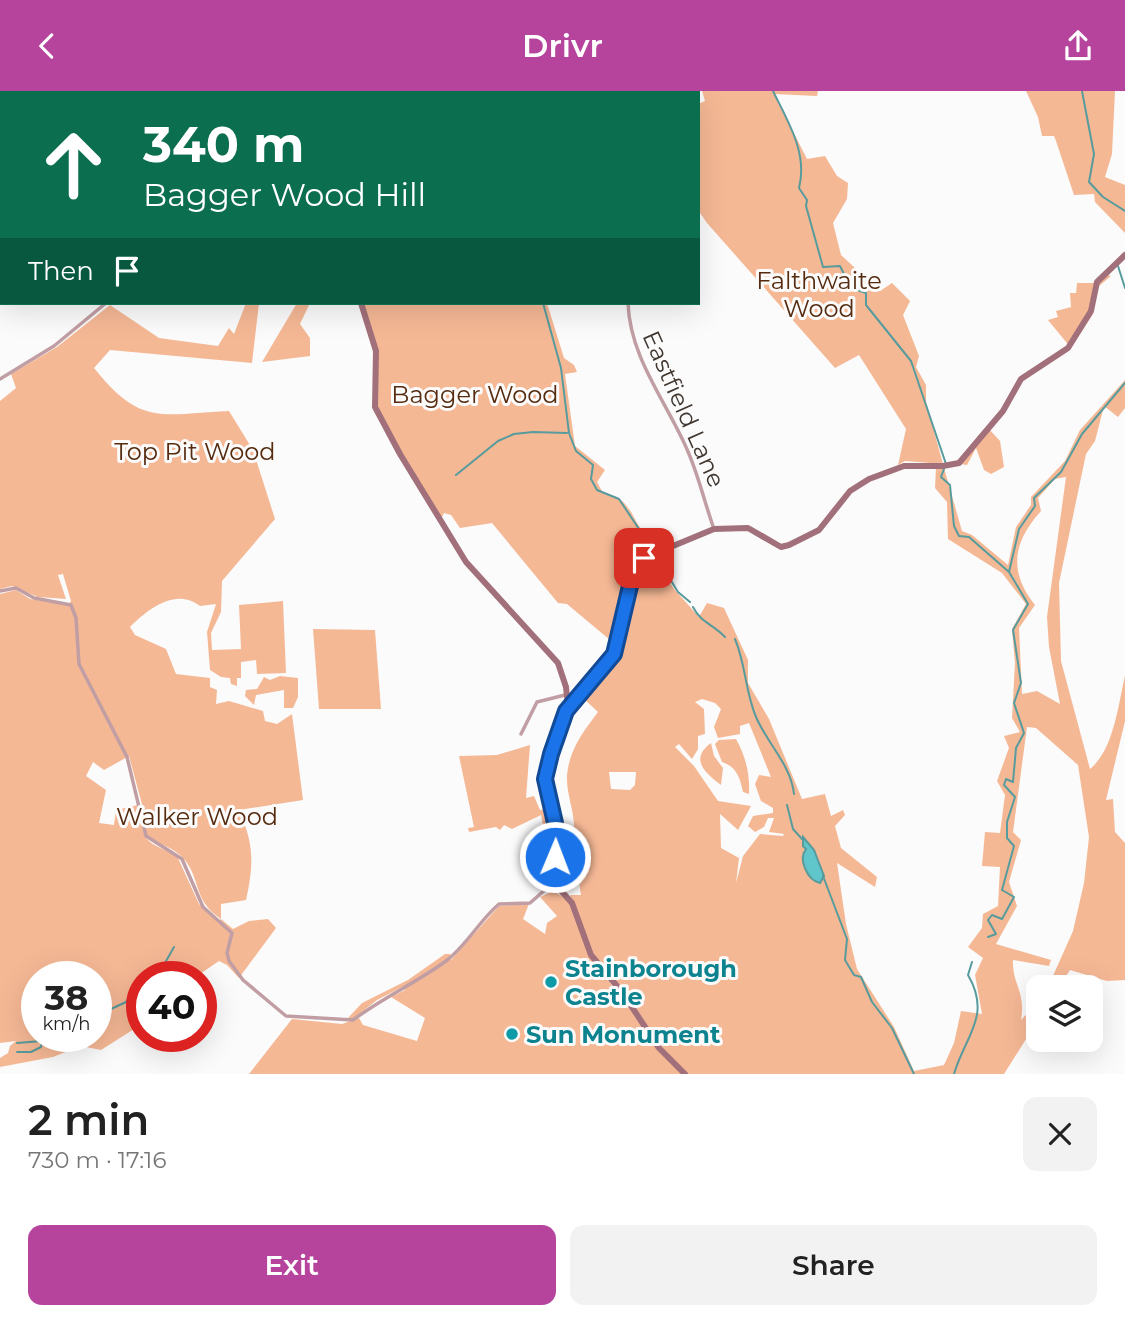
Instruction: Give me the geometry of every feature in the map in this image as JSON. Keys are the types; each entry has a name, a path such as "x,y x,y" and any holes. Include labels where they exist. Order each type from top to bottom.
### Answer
{"street":[{"path":"566,711 614,654 634,576 644,558 714,529 748,529 781,547 799,542 819,530 850,491 869,479 904,466 945,466 959,463 1003,411 1021,379 1068,348 1091,311 1097,282 1125,255"},
{"path":"0,379 54,346 104,305"},
{"path":"362,305 376,351 375,407 429,507 466,562 499,602 555,658 567,694 566,711 545,779 555,834 558,888 568,896 574,906 591,955 622,992 659,1048 685,1074"},
{"name":"Eastfield Lane","path":"628,305 629,328 635,348 685,445 714,529"},
{"path":"0,591 16,588 34,598 66,602 76,618 79,664 122,747 134,778 146,836 182,859 203,907 232,933 227,957 231,965 243,980 286,1016 353,1020 377,1001 411,985 448,959 499,904 530,903 556,880"},
{"path":"521,734 537,702 567,694"},
{"path":"545,890 527,844 545,833 555,834"},
{"path":"545,890 558,888"}],"green space":[{"name":"Falthwaite Wood","path":"702,91 818,91 817,96 774,94 807,159 825,156 837,176 848,183 847,199 833,223 841,255 880,291 892,283 910,301 903,315 919,356 916,367 926,385 926,402 943,464 905,461 898,465 906,429 859,355 835,368 700,213 700,103 705,101"},
{"path":"1026,91 1115,91 1112,154 1105,177 1125,185 1125,233 1095,202 1094,194 1074,195 1054,136 1042,136 1038,117"},
{"path":"1104,274 1111,276 1098,287 1093,314 1071,348 1048,320 1058,317 1056,311 1071,307 1070,293 1076,293 1077,283 1093,283"},
{"path":"110,305 159,338 218,346 229,328 234,334 245,305 259,305 252,363 110,350 94,368 125,400 154,413 229,411 253,450 275,519 222,581 221,612 211,633 212,650 241,649 239,605 283,601 286,673 257,674 256,660 241,662 241,678 237,678 237,686 231,684 230,678 221,677 210,670 207,632 216,604 200,606 191,601 172,600 154,607 130,627 135,635 166,649 176,674 210,678 210,687 217,690 216,704 229,701 263,711 265,721 277,724 292,714 303,800 239,810 250,844 249,887 246,900 221,904 221,919 233,929 249,921 268,919 276,928 239,978 227,965 219,961 126,961 126,1034 112,1043 112,961 21,961 21,1052 66,1052 0,1067 0,1058 8,1053 10,1046 16,1041 0,1043 0,594 16,590 30,599 68,605 71,601 63,574 58,575 66,599 38,597 12,586 0,589 0,401 16,388 11,374 57,347","holes":["129,756 143,808 146,835 184,859 201,897 221,919 218,922 199,904 177,856 147,839 138,805 116,810 114,825 99,823 106,790 86,776 93,762 104,770"]},
{"path":"296,305 309,305 300,324 310,338 310,356 262,362"},
{"name":"Bagger Wood","path":"364,305 548,305 564,358 574,365 577,372 565,374 575,446 605,470 597,482 603,493 622,501 644,534 662,547 648,555 631,576 622,601 616,645 567,604 558,603 492,523 460,528 451,515 444,513 441,519 431,506 377,408 378,371"},
{"path":"1125,380 1125,408 1118,417 1104,406 1095,441 1086,454 1059,583 1061,661 1090,769 1105,750 1110,738 1125,676 1125,721 1106,800 1113,799 1115,832 1125,843 1125,980 1107,981 1103,980 1103,975 1087,975 1070,970 1067,975 1053,975 1073,931 1084,883 1089,837 1078,765 1036,728 1027,727 1013,832 1021,840 1009,882 1017,906 996,944 1051,960 1049,966 1013,960 1022,1002 1021,1020 1026,1015 1026,1039 1004,1074 686,1074 660,1045 625,991 595,957 570,895 581,895 578,876 570,878 564,847 569,843 569,839 565,839 565,830 574,830 567,783 568,767 578,742 598,712 583,698 620,647 633,591 646,561 653,558 675,590 699,617 707,603 724,608 748,660 748,683 769,719 802,799 825,794 831,816 843,810 845,815 835,826 841,848 877,877 875,887 837,863 846,924 857,969 894,1027 914,1071 944,1065 954,1043 961,1011 982,1014 975,975 983,958 968,947 982,928 983,914 998,906 1000,867 982,866 985,832 1000,833 1005,795 997,781 1009,748 1004,736 1020,732 1012,718 1015,663 1012,629 1026,604 1002,573 948,539 947,502 935,488 936,467 944,468 962,531 972,535 1008,565 1016,527 1031,505 1031,497 1065,461 1080,430","holes":["1066,477 1047,617 1049,647 1060,704 1037,691 1022,694 1019,628 1035,605 1021,580 1017,557 1024,534 1041,511 1038,498 1055,479","702,699 715,703 721,709 714,727 718,738 740,734 740,726 749,723 771,777 759,775 755,784 761,801 773,808 773,813 753,816 748,826 755,832 764,827 768,818 774,818 769,832 784,834 760,834 743,856 736,883 739,858 721,848 720,814 738,830 751,806 718,801 694,766 675,747 679,744 692,759 698,749 698,736 705,734 704,709 695,702","609,772 636,772 635,785 630,790 611,789","803,837 819,861 824,876 812,880 803,865 806,849 803,846"]},
{"path":"989,429 1000,441 1004,467 991,474 984,470 976,448 967,465 960,464"},
{"path":"313,629 375,630 381,709 319,709"},
{"path":"280,676 298,678 298,697 293,708 284,708 284,690 256,695 254,705 245,696 246,690 257,689 264,677 270,680"},
{"path":"736,739 747,766 749,794 743,792 734,770 722,762 715,744 719,740"},
{"path":"711,743 714,756 723,768 721,785 705,771 700,760 704,749"},
{"path":"530,745 526,798 534,796 540,810 550,808 553,831 544,831 541,815 512,829 504,825 500,830 496,827 469,832 468,828 474,827 459,756 497,755"},
{"path":"553,891 569,900 589,956 682,1074 249,1074 292,1019 342,1024 359,1018 363,1025 417,1041 425,1018 391,997 405,990 402,987 377,1000 353,1019 347,1019 362,1003 408,980 445,954 450,954 451,960 499,906 529,904 523,919 545,934 547,923 557,916 540,897"}],"water":[{"path":"803,837 814,850 824,876 820,883 811,878 805,869 803,858 806,849 803,846"}],"waterway":[{"path":"773,91 799,150 799,188 807,200 806,206 823,267 840,266 851,288 866,293 866,305 911,361 946,464"},
{"path":"1082,91 1094,154 1089,182 1103,197 1125,211"},
{"path":"1118,266 1125,288"},
{"path":"544,305 561,368 569,433 576,451 593,465 591,479 597,490 619,499 653,550"},
{"path":"988,937 996,934 988,920 992,915 1002,919 1014,897 1002,890 1014,846 1007,838 1007,822 1015,797 1004,785 1006,779 1013,782 1016,748 1024,733 1014,703 1021,683 1013,630 1028,604 1009,572 1019,529 1035,506 1034,498 1061,472 1082,434 1125,383"},
{"path":"456,475 498,441 514,434 567,433"},
{"path":"944,469 941,477 950,485 954,526 959,536 969,537 1009,572"},
{"path":"661,555 669,560 667,574 678,592 690,602"},
{"path":"693,607 700,617 725,637"},
{"path":"735,639 756,717 784,764 794,794"},
{"path":"787,805 793,829 802,839"},
{"path":"823,876 847,939 845,960 854,975 861,977 872,1002 892,1028 914,1074"},
{"path":"166,961 174,947"},
{"path":"954,1074 977,1014 975,989 968,975 972,962"},
{"path":"112,1009 126,1002"},
{"path":"17,1043 21,1043"}],"place":[{"name":"Stainborough Castle","path":"551,982"},
{"name":"Sun Monument","path":"512,1034"}],"route":[{"path":"555,857 555,823 545,779 551,754 566,711 579,700 618,647 630,586 644,558"}],"park label":[{"name":"Top Pit Wood","path":"195,451"},
{"name":"Walker Wood","path":"197,816"}]}
